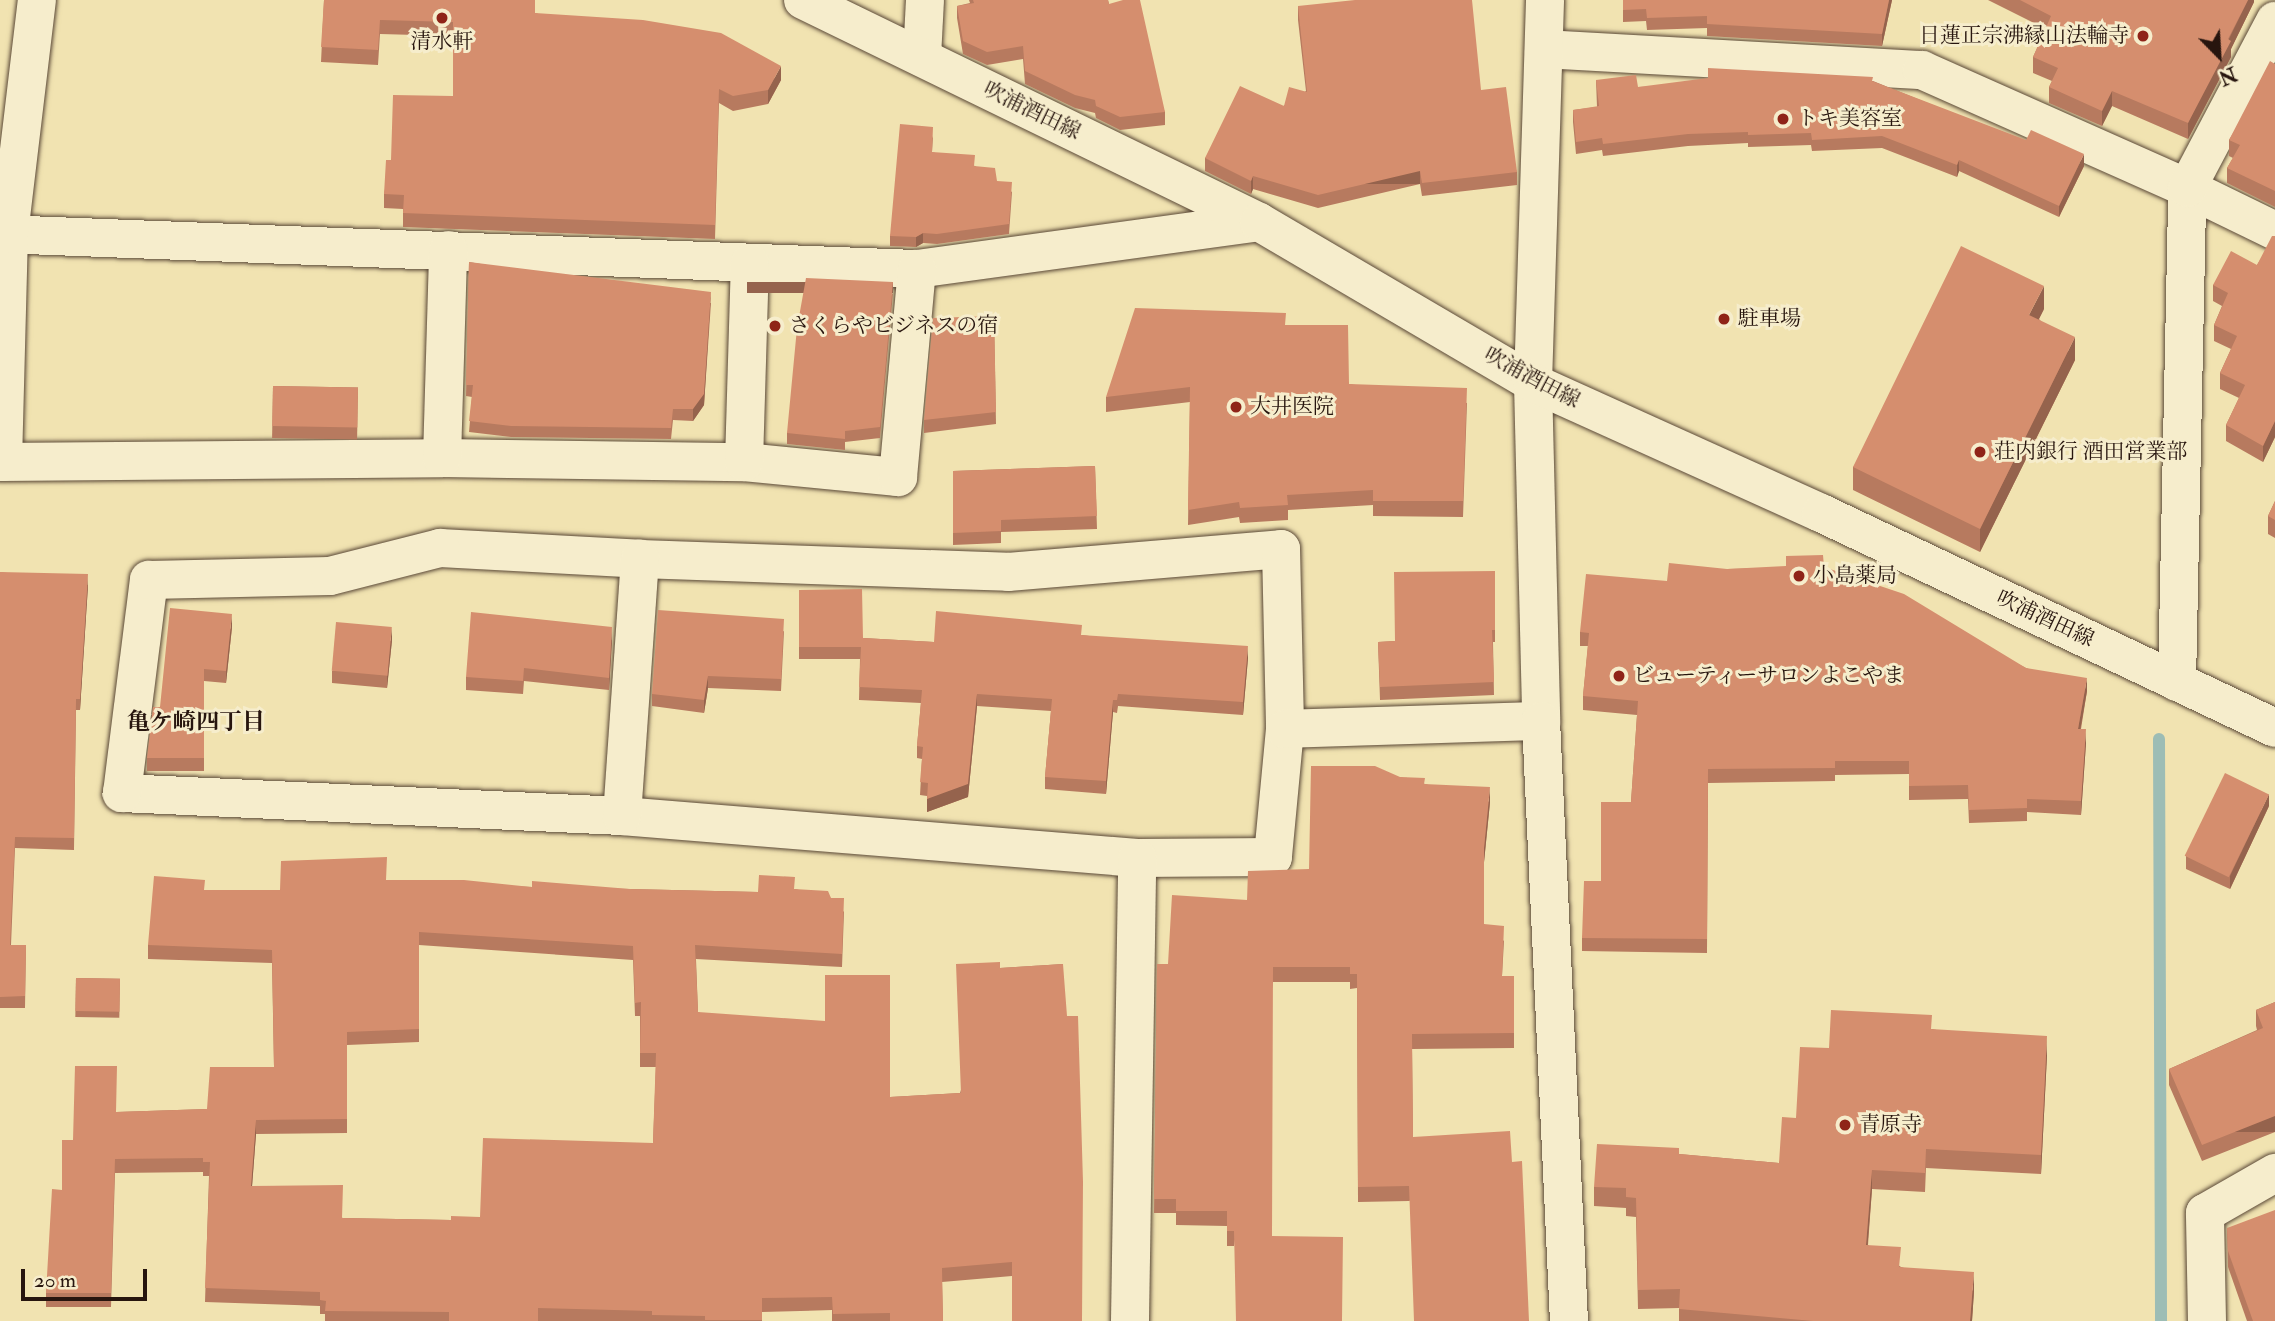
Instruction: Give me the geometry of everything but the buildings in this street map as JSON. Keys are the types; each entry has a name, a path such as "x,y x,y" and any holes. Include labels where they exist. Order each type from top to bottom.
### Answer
{"street":[{"path":"37,0 4,234 2,462 442,458 744,463 898,477 917,270"},
{"name":"吹浦酒田線","path":"803,0 1259,222 1533,383 1821,513 2275,728"},
{"path":"922,57 925,0"},
{"path":"1545,0 1533,383 1541,721 1569,1321"},
{"path":"2177,682 2187,188 2275,22"},
{"path":"1544,49 1922,70 2187,188 2275,231"},
{"path":"4,234 917,270 1259,222"},
{"path":"442,458 448,250"},
{"path":"744,463 750,263"},
{"path":"440,548 640,559 1008,572 1282,549 1285,729 1273,857 1137,858 622,816 122,793 149,580 330,576 440,548"},
{"path":"622,816 640,559"},
{"path":"1285,729 1541,721"},
{"path":"1130,1321 1137,858"},
{"path":"2207,1321 2206,1213 2275,1173"}],"waterway":[{"path":"2159,739 2161,1321"}],"place":[{"name":"清水軒","path":"442,18"},
{"name":"日蓮正宗沸縁山法輪寺","path":"2143,36"},
{"name":"トキ美容室","path":"1783,119"},
{"name":"駐車場","path":"1724,319"},
{"name":"さくらやビジネスの宿","path":"775,326"},
{"name":"大井医院","path":"1236,407"},
{"name":"荘内銀行 酒田営業部","path":"1980,452"},
{"name":"小島薬局","path":"1799,576"},
{"name":"ビューティーサロンよこやま","path":"1619,676"},
{"name":"青原寺","path":"1845,1125"}],"district":[{"name":"亀ケ崎四丁目","path":"196,722"}]}
